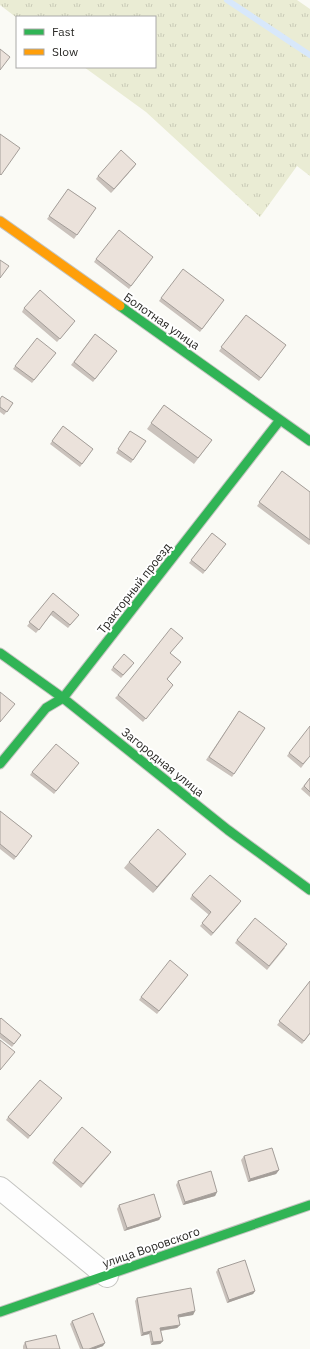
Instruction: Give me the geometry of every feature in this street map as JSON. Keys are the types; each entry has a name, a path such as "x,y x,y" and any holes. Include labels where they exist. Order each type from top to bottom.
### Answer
{"street":[{"name":"Болотная улица","path":"0,221 310,441"},
{"name":"Тракторный проезд","path":"0,764 46,708 63,698 280,420"},
{"name":"Загородная улица","path":"0,653 63,698 228,830 310,890"},
{"path":"0,1188 106,1276"},
{"name":"улица Воровского","path":"0,1312 310,1204"}],"green space":[{"path":"0,0 297,0 310,9 310,176 297,166 260,217 146,112 85,68 156,68 156,16 16,16 16,17 0,5"}],"building":[{"path":"0,49 10,57 0,70"},
{"path":"0,134 20,148 1,175 0,174"},
{"path":"121,150 136,164 114,189 98,176"},
{"path":"68,189 96,208 77,235 49,216"},
{"path":"119,230 153,257 131,286 96,259"},
{"path":"0,260 9,266 0,278"},
{"path":"183,269 224,300 202,329 161,298"},
{"path":"40,290 75,321 60,339 24,308"},
{"path":"246,315 286,345 261,378 221,347"},
{"path":"95,334 117,351 95,379 74,362"},
{"path":"37,338 56,353 34,380 15,366"},
{"path":"2,396 13,403 7,412 0,407 0,399"},
{"path":"164,405 212,440 198,458 151,423"},
{"path":"63,426 93,449 82,464 52,441"},
{"path":"130,431 146,441 133,460 118,449"},
{"path":"282,471 310,492 310,540 259,502"},
{"path":"212,533 226,544 205,571 191,560"},
{"path":"53,593 79,615 70,625 53,611 39,630 29,622"},
{"path":"171,628 183,638 170,653 181,662 167,679 173,685 146,719 118,695"},
{"path":"124,654 134,663 123,675 113,667"},
{"path":"0,692 15,704 0,722"},
{"path":"239,711 265,728 234,774 209,757"},
{"path":"310,726 310,756 303,764 289,753"},
{"path":"56,744 79,763 56,791 32,772"},
{"path":"310,778 310,792 304,786"},
{"path":"0,811 32,836 16,857 0,844"},
{"path":"158,829 186,854 157,887 129,862"},
{"path":"210,875 241,901 213,933 202,923 211,912 192,895"},
{"path":"255,918 287,944 269,966 237,940"},
{"path":"170,960 188,975 159,1011 141,997"},
{"path":"310,981 310,1033 304,1041 279,1021"},
{"path":"1,1018 21,1035 14,1044 0,1033"},
{"path":"0,1040 15,1052 0,1070"},
{"path":"40,1080 62,1098 30,1136 8,1117"},
{"path":"82,1127 111,1152 83,1184 54,1160"},
{"path":"272,1148 279,1170 250,1179 244,1156"},
{"path":"211,1171 217,1192 185,1202 178,1181"},
{"path":"154,1194 161,1217 127,1228 119,1205"},
{"path":"245,1260 255,1291 229,1300 218,1269"},
{"path":"191,1288 195,1311 178,1315 180,1325 160,1328 163,1341 153,1342 151,1331 143,1333 137,1298"},
{"path":"93,1313 105,1343 89,1349 83,1349 72,1321"},
{"path":"56,1335 60,1349 27,1349 25,1342"}],"waterway":[{"path":"227,0 310,55"}],"traffic: fast":[{"path":"120,306 310,441"},
{"path":"0,764 46,708 63,698 280,420"},
{"path":"0,653 63,698 228,830 310,890"},
{"path":"0,1312 310,1205"}],"traffic: slow":[{"path":"0,221 120,306"}]}
